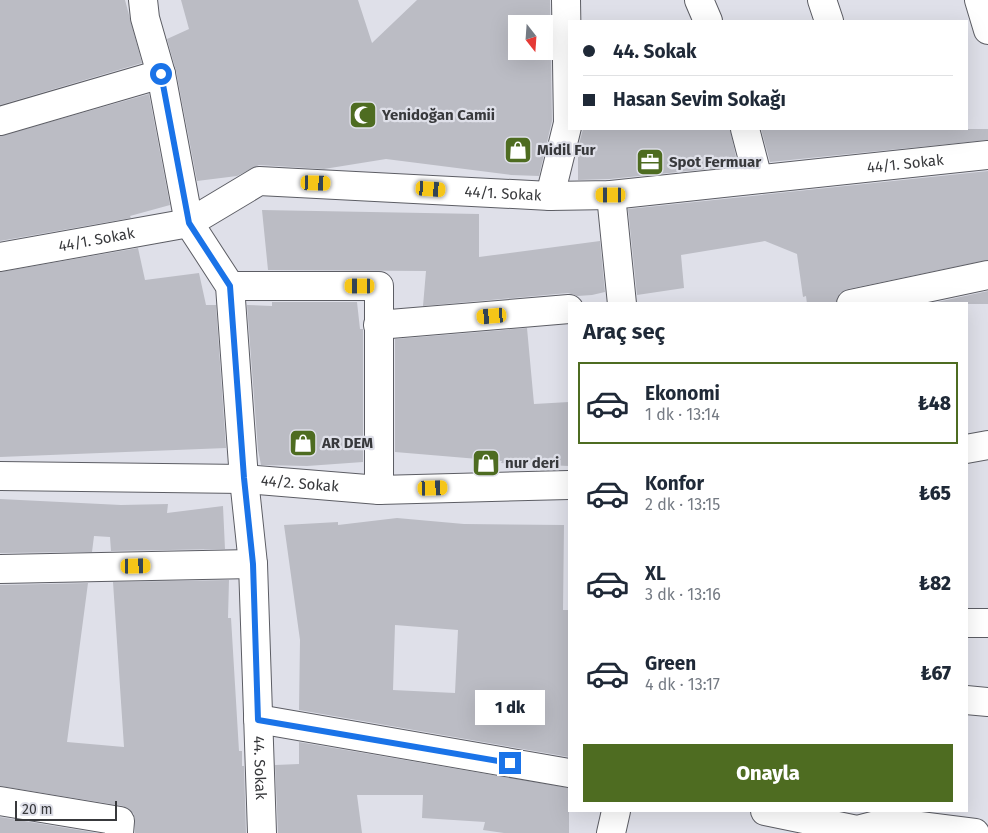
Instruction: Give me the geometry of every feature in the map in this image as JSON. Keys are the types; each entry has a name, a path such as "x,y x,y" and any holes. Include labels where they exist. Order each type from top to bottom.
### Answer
{"street":[{"name":"44. Sokak","path":"143,0 145,18 161,74 189,223 230,286 244,478 253,564 262,833"},
{"path":"550,196 568,124 566,0"},
{"path":"700,0 708,20"},
{"path":"822,0 829,20"},
{"path":"978,0 988,30"},
{"path":"0,121 161,74"},
{"path":"745,130 758,179"},
{"name":"44/1. Sokak","path":"0,257 189,223 259,181 550,196 611,195 988,155"},
{"path":"611,195 622,302"},
{"path":"860,302 988,275"},
{"path":"230,286 379,286 379,490"},
{"path":"378,325 568,310"},
{"path":"968,449 988,445"},
{"name":"44/2. Sokak","path":"0,476 244,478 379,490 568,486"},
{"path":"0,569 253,564"},
{"path":"968,623 988,622"},
{"path":"968,700 988,702"},
{"path":"258,720 568,773"},
{"path":"0,801 120,821 119,833"},
{"path":"611,833 616,812"},
{"path":"770,812 857,830 888,822 975,833"}],"building":[{"path":"0,0 125,0 142,63 0,105"},
{"path":"181,0 358,0 372,43 417,0 550,0 550,15 508,15 508,60 551,60 552,121 539,176 511,175 386,159 324,169 259,165 237,176 197,181 176,71 167,39 189,29"},
{"path":"149,94 170,205 130,216 131,218 0,241 0,136"},
{"path":"988,129 988,140 770,162 761,130"},
{"path":"583,130 730,130 738,166 610,179 578,180 578,148"},
{"path":"988,171 988,260 848,289 840,293 837,302 807,302 806,296 803,297 797,254 765,241 681,255 684,288 637,295 628,209"},
{"path":"262,210 479,214 479,257 600,241 605,292 592,295 577,296 568,293 423,306 426,271 268,270"},
{"path":"138,248 145,280 199,273 206,305 216,305 226,448 0,457 0,272"},
{"path":"988,291 988,304 937,302"},
{"path":"272,302 357,302 360,329 363,329 363,462 307,466 261,465 258,450 247,305 272,306"},
{"path":"527,328 534,404 568,402 568,466 501,463 502,461 395,452 395,339"},
{"path":"0,499 121,505 168,504 167,513 223,506 225,549 111,551 110,537 94,536 92,552 0,553"},
{"path":"397,518 464,524 564,525 563,610 568,610 568,757 299,710 300,640 284,525 338,522 338,525","holes":["395,625 458,630 455,693 393,690"]},
{"path":"229,580 228,618 231,618 239,751 242,751 242,766 244,766 246,833 135,833 134,814 123,806 0,786 0,585 88,583 67,742 124,747 113,582"},
{"path":"299,742 568,788 569,833 504,833 483,830 485,822 422,818 423,795 357,795 362,833 278,833 275,765 299,764"},
{"path":"0,817 97,833 0,833"}],"place":[{"name":"Yenidoğan Camii","path":"363,115"},
{"name":"Midil Fur","path":"518,150"},
{"name":"Spot Fermuar","path":"650,162"},
{"name":"AR DEM","path":"303,443"},
{"name":"nur deri","path":"486,463"}],"route":[{"path":"161,74 189,223 230,286 244,478 253,564 258,720 510,763"}]}
